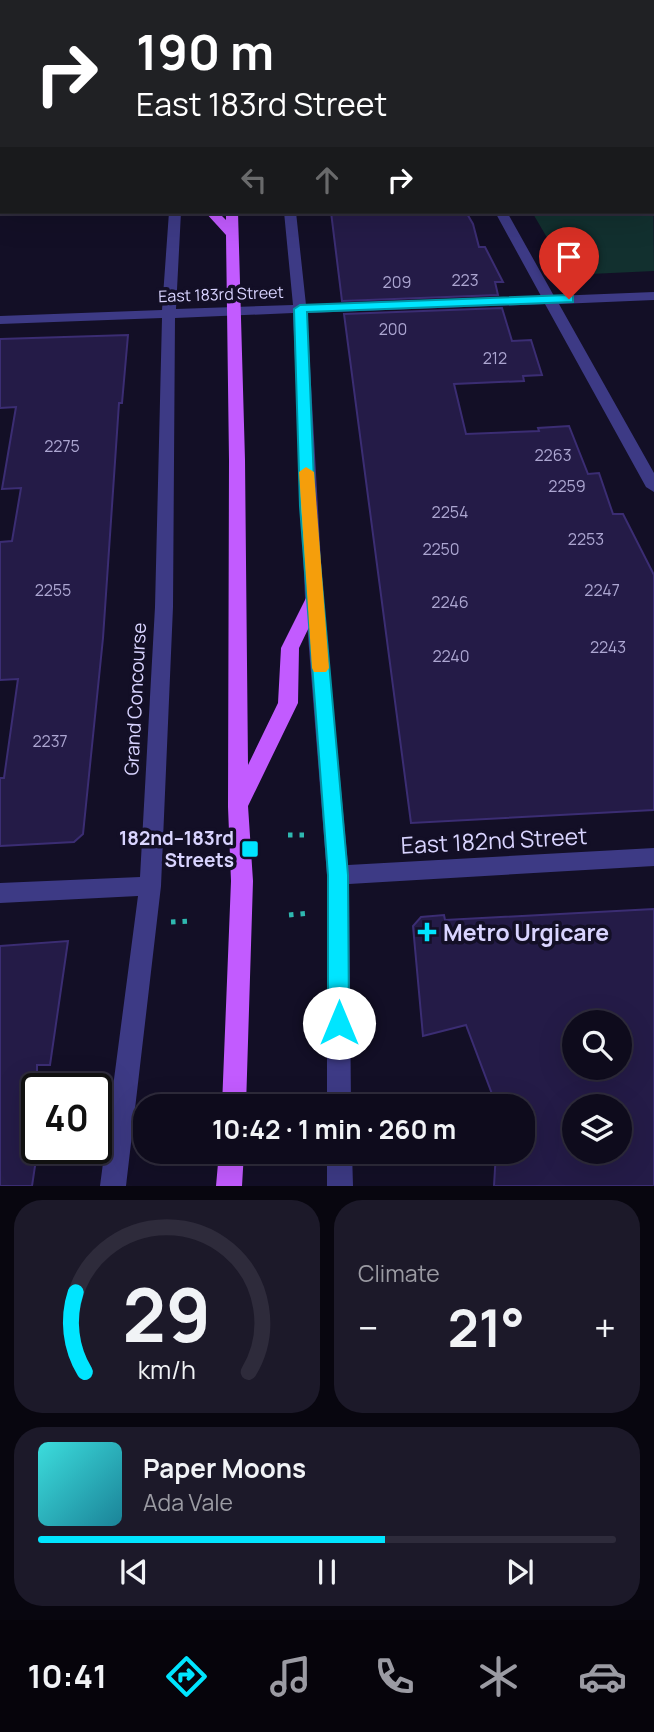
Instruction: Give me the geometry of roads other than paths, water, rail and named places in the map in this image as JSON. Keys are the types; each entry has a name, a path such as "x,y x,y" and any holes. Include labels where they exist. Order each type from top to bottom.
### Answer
{"main road":[{"path":"213,214 232,234"},
{"path":"232,214 238,807 242,881 234,1094"},
{"path":"238,807 288,702 290,648 314,598"},
{"path":"229,1186 231,1164"}],"street":[{"name":"Grand Concourse","path":"113,1186 150,886 164,607 169,313 175,214"},
{"path":"290,214 300,309 314,598 338,875 339,1094"},
{"path":"502,214 654,487"},
{"name":"East 183rd Street","path":"0,320 654,296"},
{"name":"East 182nd Street","path":"338,875 654,857"},
{"path":"0,893 150,886"},
{"path":"340,1164 340,1186"}],"place":[{"name":"182nd–183rd Streets","path":"250,849"},
{"name":"Metro Urgicare","path":"427,932"}]}
